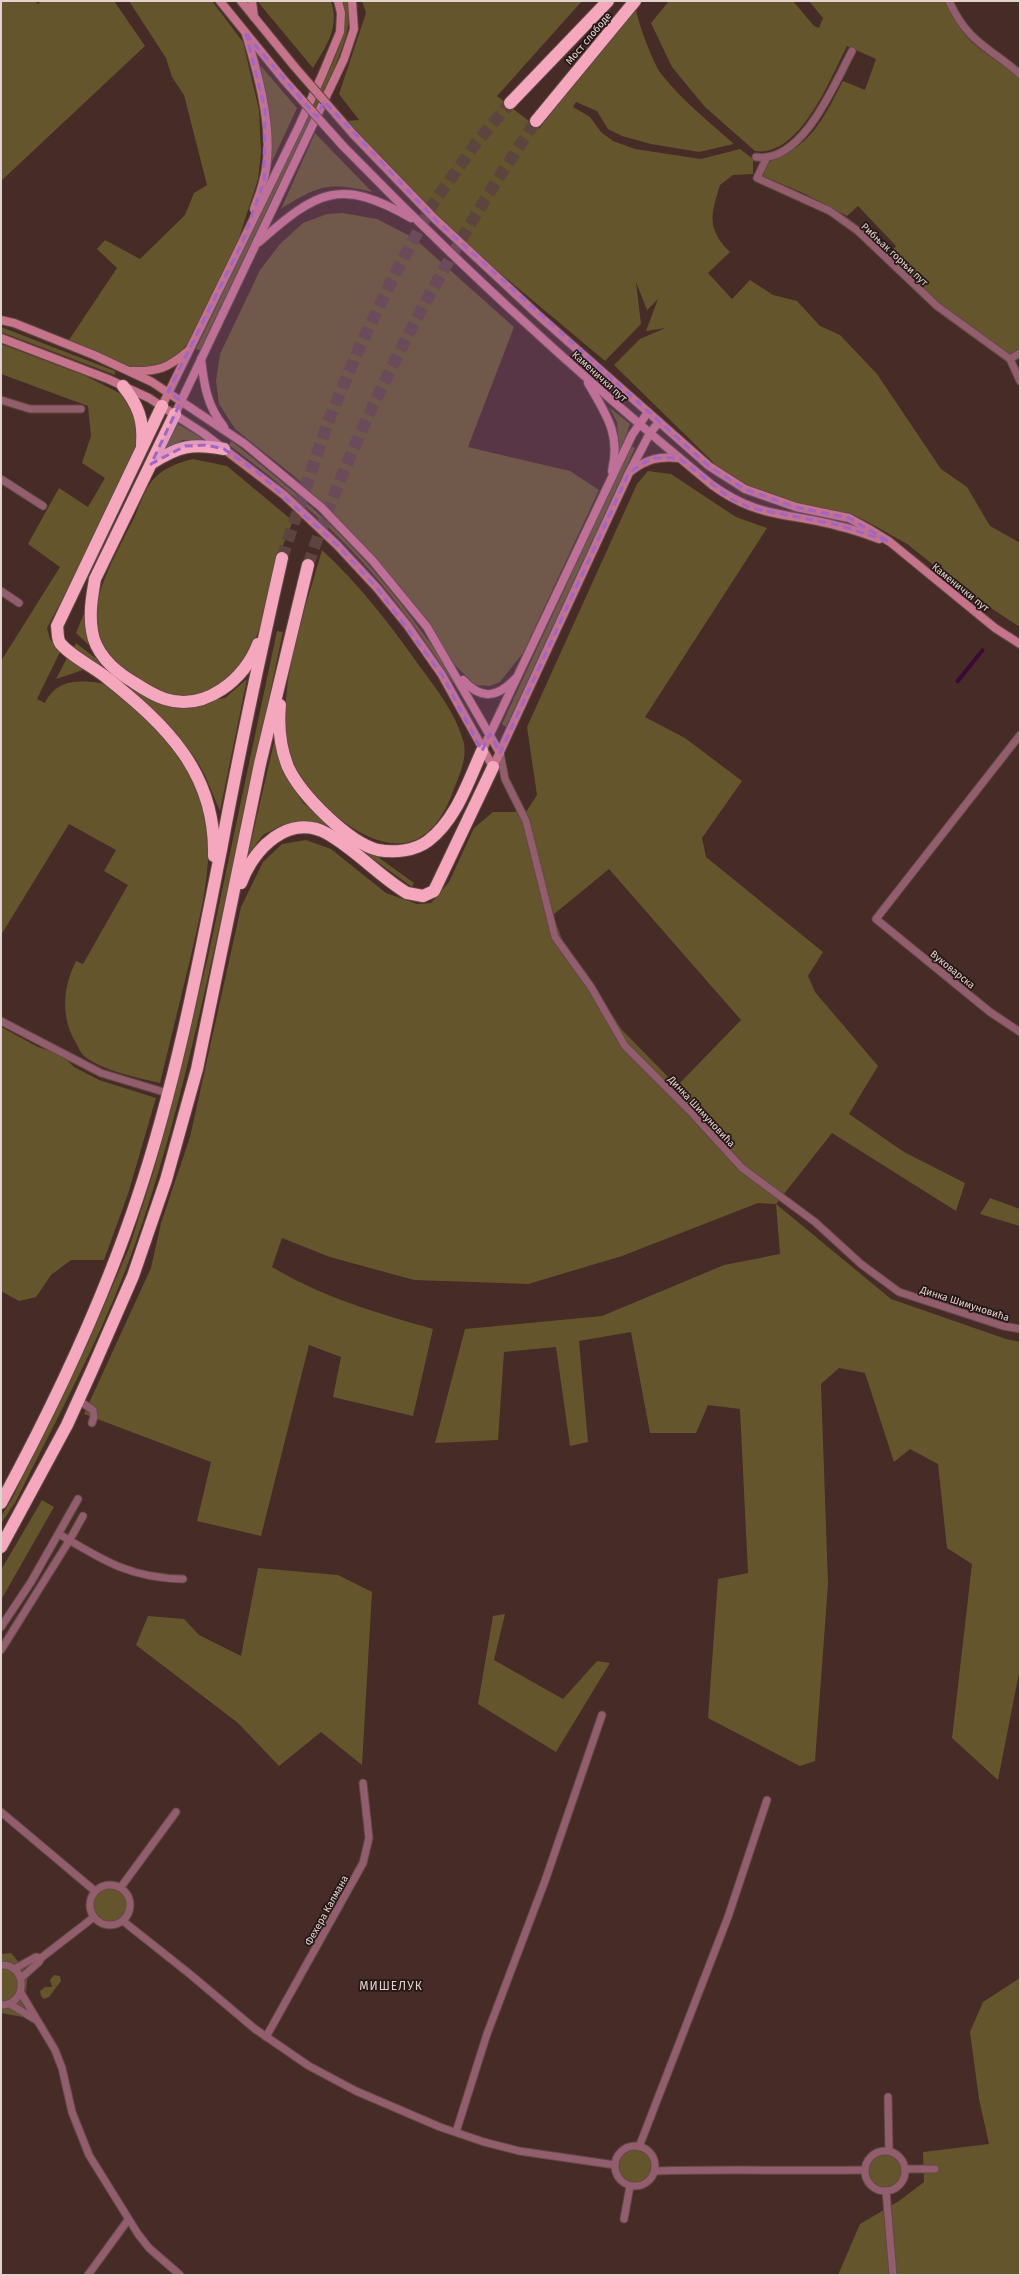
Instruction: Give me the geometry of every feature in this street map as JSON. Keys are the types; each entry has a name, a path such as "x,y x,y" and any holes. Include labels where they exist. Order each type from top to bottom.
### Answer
{"highway":[{"name":"Мост слободе","path":"510,103 608,1"},
{"name":"Мост слободе","path":"536,120 559,90 635,1"},
{"path":"123,386 134,400 141,415 141,453"},
{"path":"162,406 58,626 58,639 64,647 107,678 153,718 188,760 205,791 212,818 214,892"},
{"path":"175,414 94,579 91,599 92,632 99,650 110,666 150,692 165,699 195,700 222,690 238,678 256,651 268,618"},
{"path":"151,464 185,446 206,445 224,449"},
{"path":"1,1503 68,1371 116,1257 138,1197 167,1093 214,892 268,618 282,558"},
{"path":"1,1547 67,1425 138,1263 166,1180 197,1069 260,764 308,565"},
{"path":"282,672 279,718 281,748 289,768 300,787 325,814 341,828 378,850 408,850 427,842 447,824 482,751"},
{"path":"229,920 243,879 256,855 275,836 301,828 315,829 328,834 407,893 418,896 429,894 434,891 449,862 493,768"}],"main road":[{"name":"Каменички пут","path":"220,1 284,80 343,146 423,225 584,377 679,458 731,499 751,508 774,515 838,525 890,542"},
{"name":"Каменички пут","path":"241,1 352,134 435,219 566,340 709,466 745,489 796,507 849,518 890,542 995,628 1020,644"},
{"path":"252,1 254,18"},
{"path":"162,406 192,348 299,126 340,32 341,13 338,1"},
{"path":"175,414 344,59 354,30 352,1"},
{"path":"242,243 264,181 267,153 265,110 258,75 246,34"},
{"path":"256,245 307,203 324,196 356,194 373,198 423,225"},
{"path":"1,320 14,323 94,355 127,370 168,392 228,432 291,482 345,531 383,572 422,621 452,668 500,753"},
{"path":"1,338 123,386 162,406 224,449 284,495 338,545 377,588 407,625 442,675 482,751 493,768"},
{"path":"127,370 156,371 167,367 192,348"},
{"path":"201,359 207,398 211,409 228,432"},
{"path":"584,377 607,415 615,435 615,451 607,490"},
{"path":"482,751 521,672 638,423 648,412"},
{"path":"493,768 629,473 650,433 659,422"},
{"path":"629,473 642,462 652,458 679,458"},
{"path":"452,668 469,687 483,694 493,694 501,691 521,672"}],"street":[{"path":"949,1 960,24 977,42 1020,74"},
{"path":"756,157 766,159 787,148 807,131 819,113 852,51"},
{"name":"Рибњак горњи пут","path":"766,159 757,178 830,211 858,231 937,306 1010,359 1020,381"},
{"path":"1010,359 1020,353"},
{"path":"1,400 30,409 81,409"},
{"path":"1,479 43,506"},
{"path":"1,591 19,603"},
{"name":"Вуковарска","path":"1020,735 876,919 990,1012 1020,1032"},
{"name":"Динка Шимуновића","path":"500,753 505,779 526,821 555,937 591,987 625,1046 690,1111 742,1168 815,1222 861,1264 898,1292 1003,1326 1020,1329"},
{"name":"Динка Шимуновића","path":"493,768 505,779"},
{"path":"1,1021 66,1054 101,1074 167,1093"},
{"path":"78,1400 93,1410 94,1417 92,1423"},
{"path":"1,1627 59,1534 78,1499"},
{"path":"1,1650 83,1516"},
{"path":"59,1534 69,1541 126,1571 160,1578 183,1579"},
{"path":"456,2132 487,2034 545,1881 602,1715"},
{"name":"Фехера Калмана","path":"266,2037 363,1863 370,1838 363,1783"},
{"path":"639,2146 728,1917 767,1800"},
{"path":"1,1812 95,1891"},
{"path":"121,1887 176,1812"},
{"path":"107,1885 121,1887 129,1897 131,1903 128,1916 123,1921 111,1925 99,1922 94,1917 90,1904 95,1891 107,1885"},
{"path":"21,1978 39,1962 41,1958 94,1917"},
{"path":"123,1921 266,2037 309,2066 356,2091 440,2127 519,2151 615,2165"},
{"path":"14,1969 36,1957 41,1958"},
{"path":"1,1965 14,1969 21,1978 21,1993 57,2056 72,2112 89,2155 128,2220 150,2248 180,2275"},
{"path":"10,2004 21,1993"},
{"path":"1,2005 10,2004 36,2020"},
{"path":"888,2097 889,2151"},
{"path":"632,2146 639,2146 646,2149 654,2159 655,2171 648,2182 642,2186 630,2186 619,2178 615,2165 620,2153 632,2146"},
{"path":"882,2151 889,2151 900,2158 905,2169 905,2176 898,2187 886,2191 873,2188 868,2183 865,2170 870,2157 882,2151"},
{"path":"655,2171 722,2169 783,2171 865,2170"},
{"path":"905,2169 935,2169"},
{"path":"624,2219 630,2186"},
{"path":"886,2191 893,2275"},
{"path":"88,2275 128,2220"}],"highlighted area":[{"path":"246,34 317,117 324,101 435,219 709,466 745,489 796,507 849,518 890,542 838,525 751,508 731,499 679,458 652,458 629,473 500,753 490,734 482,751 442,675 377,588 337,545 257,472 224,449 206,445 185,446 151,464 181,401 168,392 242,243 264,181 265,110"}],"shaded area":[{"path":"1,1 34,1 38,4 41,1 114,1 145,46 1,181"},
{"path":"129,1 212,1 243,42 259,110 261,152 258,179 237,244 192,340 167,364 143,370 128,367 69,340 117,268 97,249 105,240 140,259 185,215 194,193 207,185 184,95 172,77 166,58"},
{"path":"331,1 334,20 333,28 327,44 313,68 258,2"},
{"path":"343,1 347,1 349,10 348,27 344,44 334,69 200,350 196,349 331,67 343,35 345,10"},
{"path":"362,1 582,1 497,96 539,129 571,86 636,10 640,25 658,70 687,102 734,144 699,152 651,144 622,136 608,129 597,111 576,102 573,107 590,117 601,132 613,141 635,149 701,159 740,149 753,159 753,174 733,175 720,185 714,205 714,228 717,236 730,252 708,273 732,299 750,280 773,295 797,301 820,326 840,335 877,374 941,469 967,487 990,526 1020,543 1020,627 977,599 907,544 868,522 852,514 791,503 740,485 717,466 614,365 640,339 665,328 646,331 658,299 647,310 636,282 641,324 605,361 476,253 429,208 346,121 359,120 339,94 366,13"},
{"path":"669,1 793,1 814,26 819,28 823,18 809,1 946,1 957,24 968,39 978,48 1009,69 1020,79 1020,348 1010,354 1006,353 941,304 888,255 896,246 858,206 847,216 803,193 763,176 768,163 795,148 817,127 843,81 865,90 876,59 847,46 823,95 800,129 786,142 771,150 755,151 705,107 672,67 651,23"},
{"path":"260,65 297,108 270,166 268,115"},
{"path":"315,133 372,192 345,187 325,188 315,190 281,209"},
{"path":"343,213 377,219 414,238 514,327 468,447 570,471 599,490 523,653 500,682 490,686 475,685 452,662 400,586 347,528 294,476 235,429 219,404 216,381 220,354 260,270 280,244 303,223 327,214"},
{"path":"1,327 115,371 115,375 1,332"},
{"path":"1,344 86,376 121,394 134,415 138,430 135,461 47,628 50,639 60,652 37,699 45,703 55,690 68,683 83,682 104,684 145,717 159,732 189,773 200,799 206,824 208,850 207,876 197,931 160,1083 120,1073 91,1061 81,1052 67,1023 65,1002 66,992 68,981 76,961 83,964 128,885 104,871 116,850 69,824 1,935 1,661 60,567 28,544 59,488 88,507 105,478 82,463 91,436 88,406 1,374"},
{"path":"609,407 630,424 619,455 617,422"},
{"path":"178,424 205,440 183,440 164,449"},
{"path":"231,441 309,505 352,547 407,612 456,681 453,683 406,615 381,583 361,561 320,519 229,445"},
{"path":"631,446 635,448 506,727 502,724"},
{"path":"193,459 227,466 293,521 279,558 262,622 244,663 235,675 224,684 199,694 177,696 165,694 153,689 128,674 117,664 100,642 96,631 95,617 101,588 107,573 148,486 155,477 164,470 181,462"},
{"path":"648,471 671,474 736,517 767,528 645,717 685,738 742,781 702,838 706,857 823,952 808,976 815,992 878,1066 849,1114 904,1152 965,1183 956,1211 832,1133 776,1204 758,1203 622,1256 528,1284 414,1280 330,1257 282,1238 272,1267 291,1278 330,1296 391,1317 433,1329 413,1416 333,1397 341,1357 309,1345 261,1536 197,1521 211,1462 84,1414 151,1268 161,1223 190,1137 241,907 263,862 282,844 306,840 331,849 386,893 417,904 431,903 449,882 474,828 493,812 526,812 537,795 527,727 637,484","holes":["609,869 741,1020 677,1086 622,1030 562,939 553,915"]},
{"path":"322,550 349,576 396,634 444,700 455,720 463,740 465,752 463,765 448,804 444,812 429,831 415,840 397,843 377,840 356,830 319,800 304,782 294,764 288,747 286,697 289,672 294,647"},
{"path":"88,604 92,648 76,633"},
{"path":"277,631 283,632 231,874 205,992 158,1175 122,1280 94,1344 16,1501 1,1524 1,1516 12,1499 87,1345 129,1248 155,1167 208,957"},
{"path":"76,643 144,696 174,706 225,698 247,679 220,811 202,770 183,741 138,698 73,648"},
{"path":"982,648 985,650 958,684 955,681"},
{"path":"68,656 86,669 56,679"},
{"path":"275,738 289,781 303,803 414,883 412,887 329,827 303,822 280,826 263,835 248,855"},
{"path":"1,1027 38,1047 62,1055 74,1067 99,1080 156,1098 128,1194 104,1260 71,1260 51,1275 36,1297 19,1301 1,1291"},
{"path":"990,1198 1020,1209 1020,1226 980,1214"},
{"path":"776,1204 891,1299 1006,1339 1020,1342 1020,1668 998,1780 952,1738 972,1564 947,1548 938,1464 910,1449 894,1462 865,1373 839,1368 821,1384 828,1584 815,1761 800,1766 708,1718 718,1579 748,1573 740,1409 708,1405 696,1433 650,1433 631,1332 579,1341 588,1442 570,1446 556,1347 504,1352 498,1440 435,1443 465,1329 602,1316 724,1265 780,1254"},
{"path":"42,1500 54,1507 1,1600 1,1570"},
{"path":"258,1568 338,1575 372,1592 362,1765 321,1732 279,1766 238,1723 136,1645 148,1616 184,1619 199,1635 241,1656"},
{"path":"505,1614 494,1660 563,1699 597,1661 610,1663 556,1752 478,1704 493,1616"},
{"path":"113,1888 120,1890 125,1895 127,1905 125,1915 120,1920 107,1922 100,1920 95,1915 93,1902 95,1895 100,1890"},
{"path":"11,1953 28,1973 23,2017 1,2013 1,1954"},
{"path":"54,1975 60,1976 61,1981 49,1997 44,1999 41,1996 40,1991 45,1987 52,1987 50,1980"},
{"path":"1020,1978 1020,2275 838,2275 860,2224 899,2201 924,2182 923,2152 989,2144 979,2099 970,2032 983,2002"},
{"path":"635,2148 648,2153 653,2166 648,2179 635,2184 622,2179 617,2166 622,2153"},
{"path":"886,2153 899,2158 904,2171 899,2184 886,2189 873,2184 868,2171 873,2158"}],"tunnel":[{"path":"282,558 328,422 360,346 395,274 434,202 477,142 510,103"},
{"path":"308,565 353,449 408,336 469,226 536,121"}],"district":[{"name":"МИШЕЛУК","path":"391,1986"}]}
